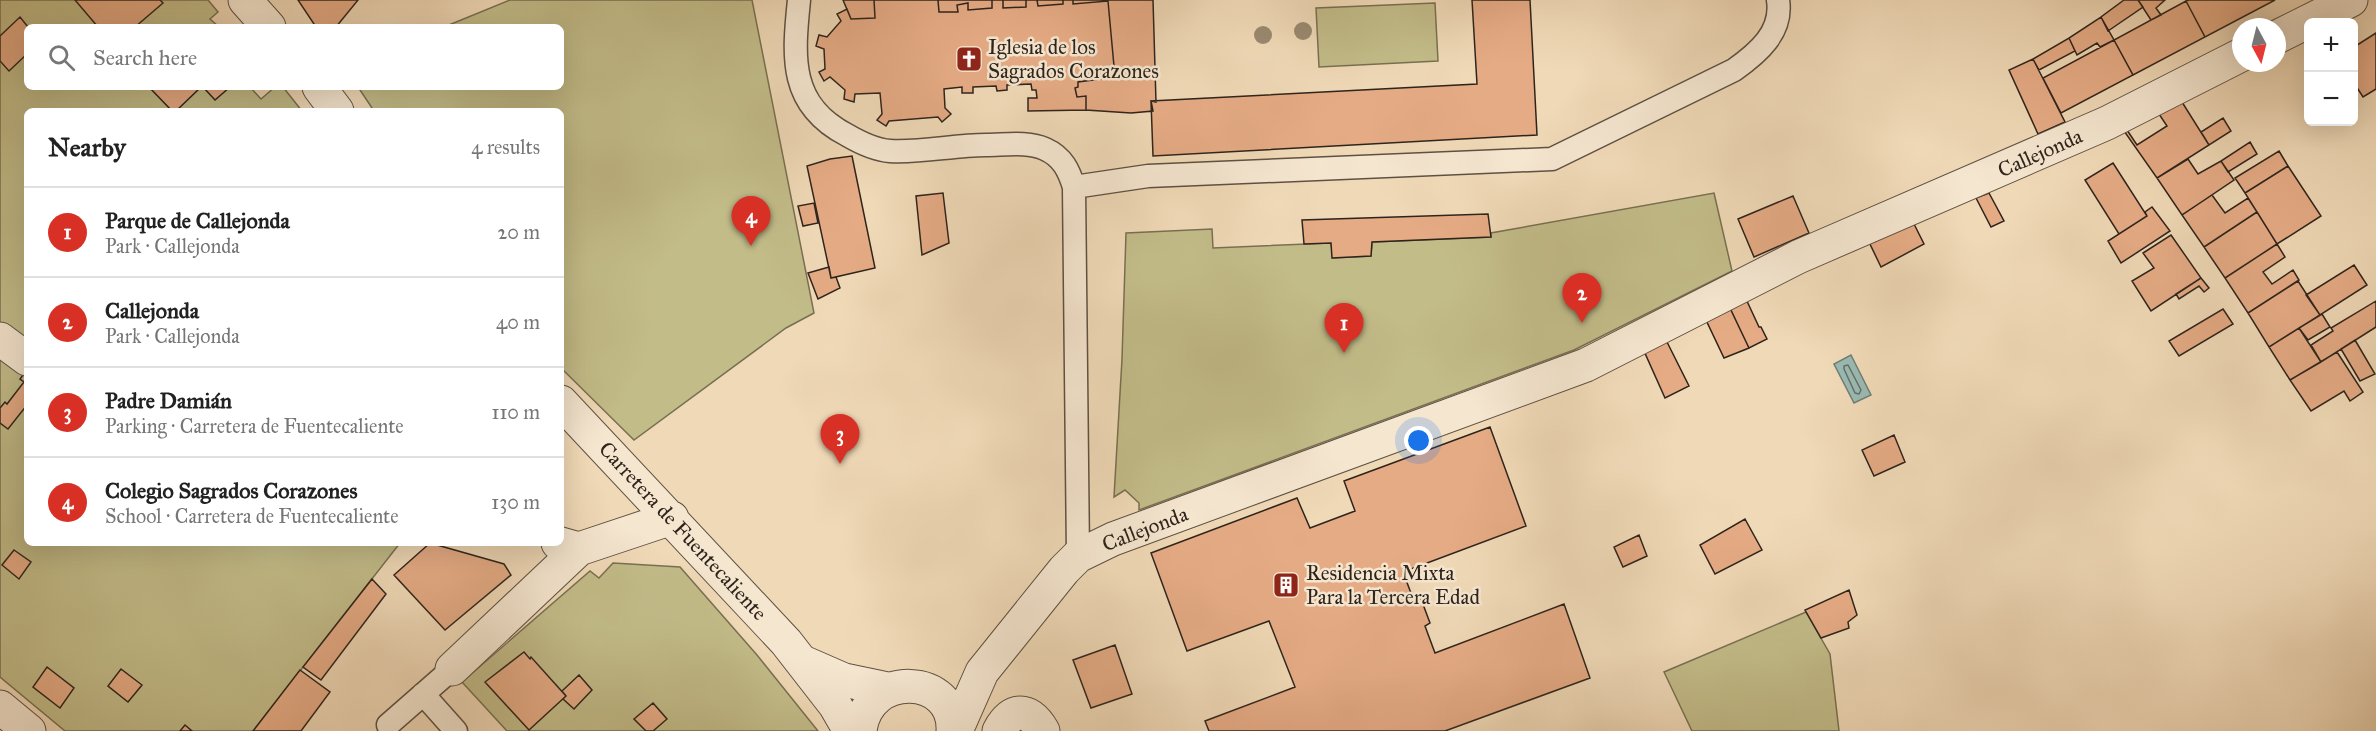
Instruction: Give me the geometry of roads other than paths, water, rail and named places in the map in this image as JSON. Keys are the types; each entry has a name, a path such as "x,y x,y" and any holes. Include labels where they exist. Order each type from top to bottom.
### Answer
{"street":[{"path":"245,0 266,24"},
{"path":"2286,32 2351,0"},
{"name":"Callejonda","path":"955,731 982,672 1064,570 1078,556 1113,539 1586,365 1798,257 2107,123 2232,60"},
{"path":"321,90 335,108"},
{"path":"0,339 24,357"},
{"name":"Carretera de Fuentecaliente","path":"564,405 672,518 803,662 835,705 850,731"},
{"path":"452,669 568,546 672,518"},
{"name":"Carretera de Fuentecaliente","path":"803,662 844,680 901,688"},
{"path":"860,731 861,720 867,707 876,697 901,688 982,672"},
{"path":"901,688 929,691 941,700 950,712 955,731"},
{"path":"0,707 29,731"},
{"path":"999,731 1008,717 1021,712 1037,721 1043,731"}],"lane":[{"path":"799,0 796,72 808,104 833,128 859,142 888,151 1010,145 1045,149 1068,167 1074,188 1078,556"},
{"path":"1074,188 1148,176 1552,159 1734,70 1756,54 1776,29 1778,0"},
{"path":"388,726 452,669"},
{"path":"423,694 456,731"}],"water":[{"path":"1851,355 1871,395 1854,403 1834,364"}],"place":[{"name":"Iglesia de los Sagrados Corazones","path":"969,59"},
{"name":"Colegio Sagrados Corazones","path":"751,246"},
{"name":"Callejonda","path":"1582,323"},
{"name":"Parque de Callejonda","path":"1344,353"},
{"name":"Padre Damián","path":"840,464"},
{"name":"Residencia Mixta Para la Tercera Edad","path":"1286,585"}]}
